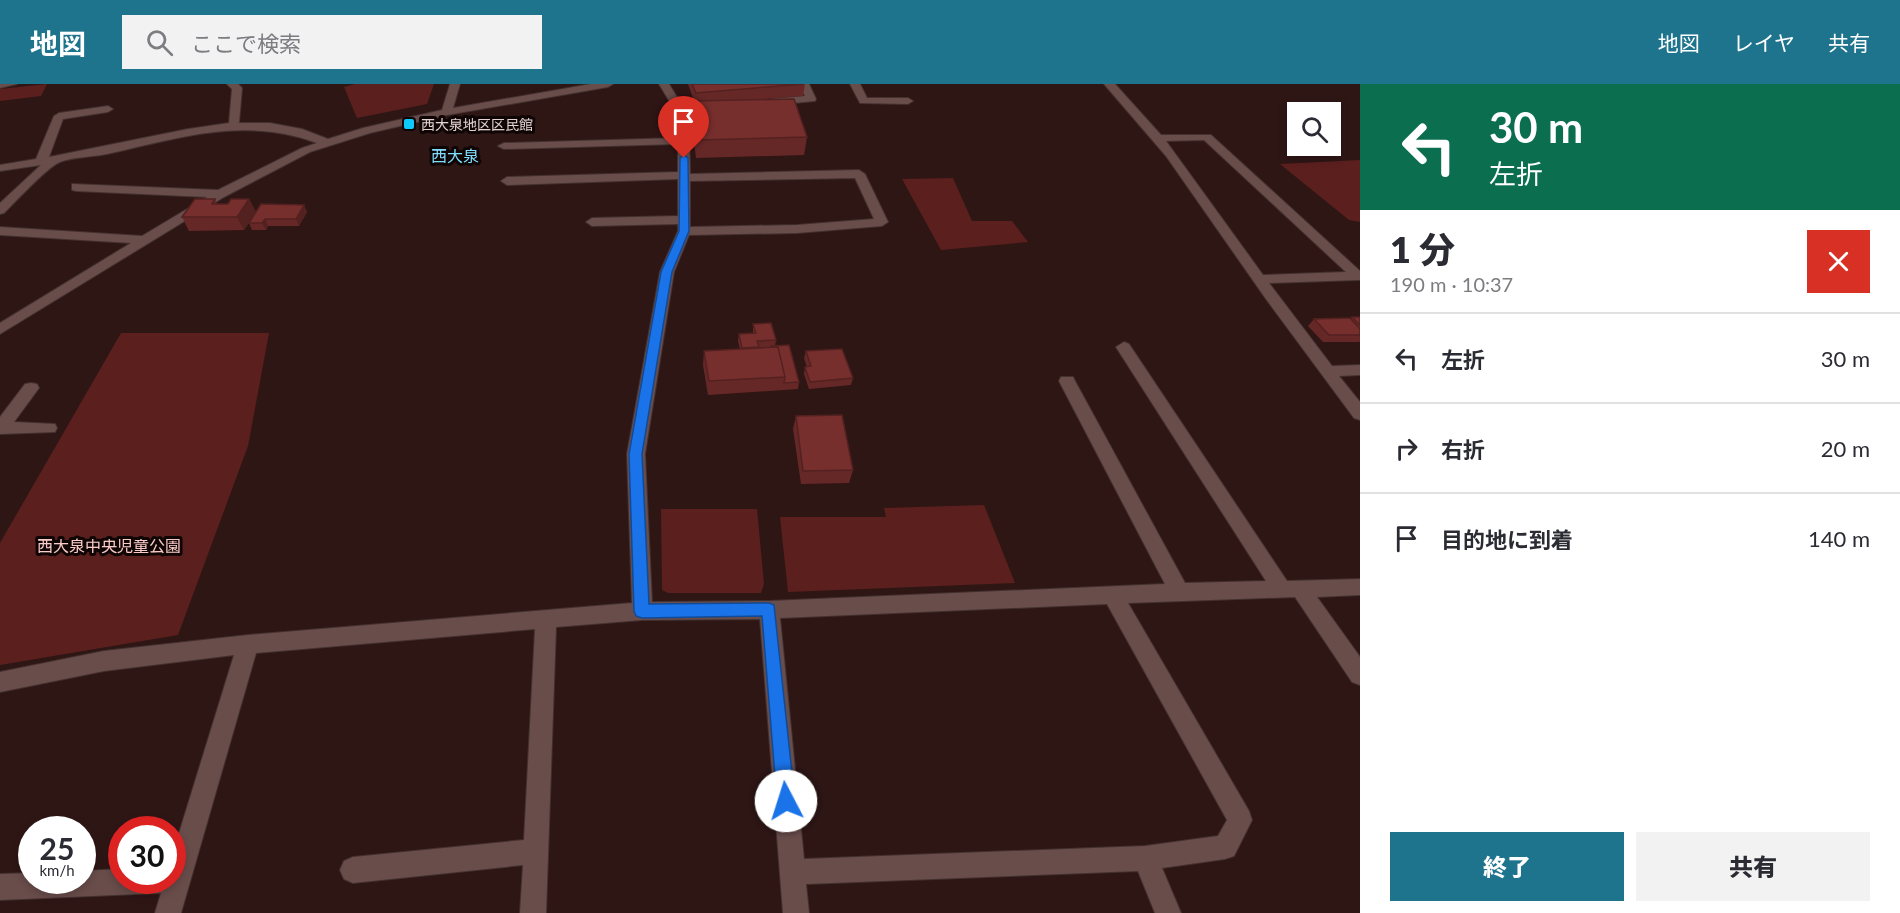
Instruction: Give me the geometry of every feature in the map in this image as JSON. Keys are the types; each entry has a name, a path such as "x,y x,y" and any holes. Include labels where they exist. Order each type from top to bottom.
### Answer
{"street":[{"path":"0,85 12,84"},
{"path":"232,84 237,88 234,124"},
{"path":"447,112 455,84"},
{"path":"531,97 533,84"},
{"path":"0,329 220,194 282,161 326,142 447,112 608,84"},
{"path":"642,611 636,454 667,272 684,225 684,117 664,84"},
{"path":"764,103 811,99 804,84"},
{"path":"855,84 864,101 908,101"},
{"path":"1109,84 1202,196 1259,279 1360,414"},
{"path":"41,162 59,116 108,109"},
{"path":"0,168 54,160 234,124 291,129 326,142"},
{"path":"1156,138 1207,137 1358,276 1259,279"},
{"path":"504,146 684,141"},
{"path":"0,210 54,160"},
{"path":"507,181 859,174 882,222 797,229 592,222"},
{"path":"76,187 220,194"},
{"path":"0,231 145,240"},
{"path":"1124,346 1291,590 1360,675"},
{"path":"1328,371 1360,370"},
{"path":"1067,381 1179,592"},
{"path":"0,428 31,388"},
{"path":"0,428 49,428"},
{"path":"0,682 104,661 248,644 642,611 769,610 1179,592 1360,587"},
{"path":"792,872 1145,858 1225,847 1240,820 1113,595"},
{"path":"769,610 796,913"},
{"path":"533,913 546,619"},
{"path":"186,837 248,644"},
{"path":"353,870 536,851"},
{"path":"1145,858 1168,913"},
{"path":"0,887 108,883"},
{"path":"168,913 170,894"}],"green space":[{"path":"47,84 41,96 0,101 0,89"},
{"path":"355,84 434,84 427,104 357,118 344,87"},
{"path":"1360,160 1360,222 1349,220 1280,164"},
{"path":"953,178 972,221 1012,221 1028,242 941,250 902,179"},
{"name":"西大泉中央児童公園","path":"121,333 269,333 248,446 178,635 0,665 0,543"},
{"path":"984,505 1015,583 788,592 780,517 886,517 884,508"},
{"path":"661,509 757,509 764,584 761,593 668,593 662,590"}],"building":[{"path":"692,84 803,84 696,93"},
{"path":"794,99 807,137 697,140 692,101"},
{"path":"195,199 215,199 212,204 228,204 231,199 249,199 237,217 182,217"},
{"path":"261,204 304,205 296,219 265,219 262,223 249,223"},
{"path":"1352,317 1360,317 1360,325"},
{"path":"1350,318 1360,329 1360,335 1329,335 1314,319"},
{"path":"771,323 776,340 757,341 759,347 742,348 739,334 756,333 753,324"},
{"path":"789,345 799,382 784,383 785,377 778,347 771,346"},
{"path":"778,347 785,377 709,381 704,351"},
{"path":"842,349 853,378 810,382 805,367 811,366 806,351"},
{"path":"842,415 853,470 803,471 796,416"}],"place":[{"name":"西大泉地区区民館","path":"409,124"}],"district":[{"name":"西大泉","path":"455,155"}],"route":[{"path":"684,158 684,231 667,272 636,454 642,611 769,610 786,801"}]}
